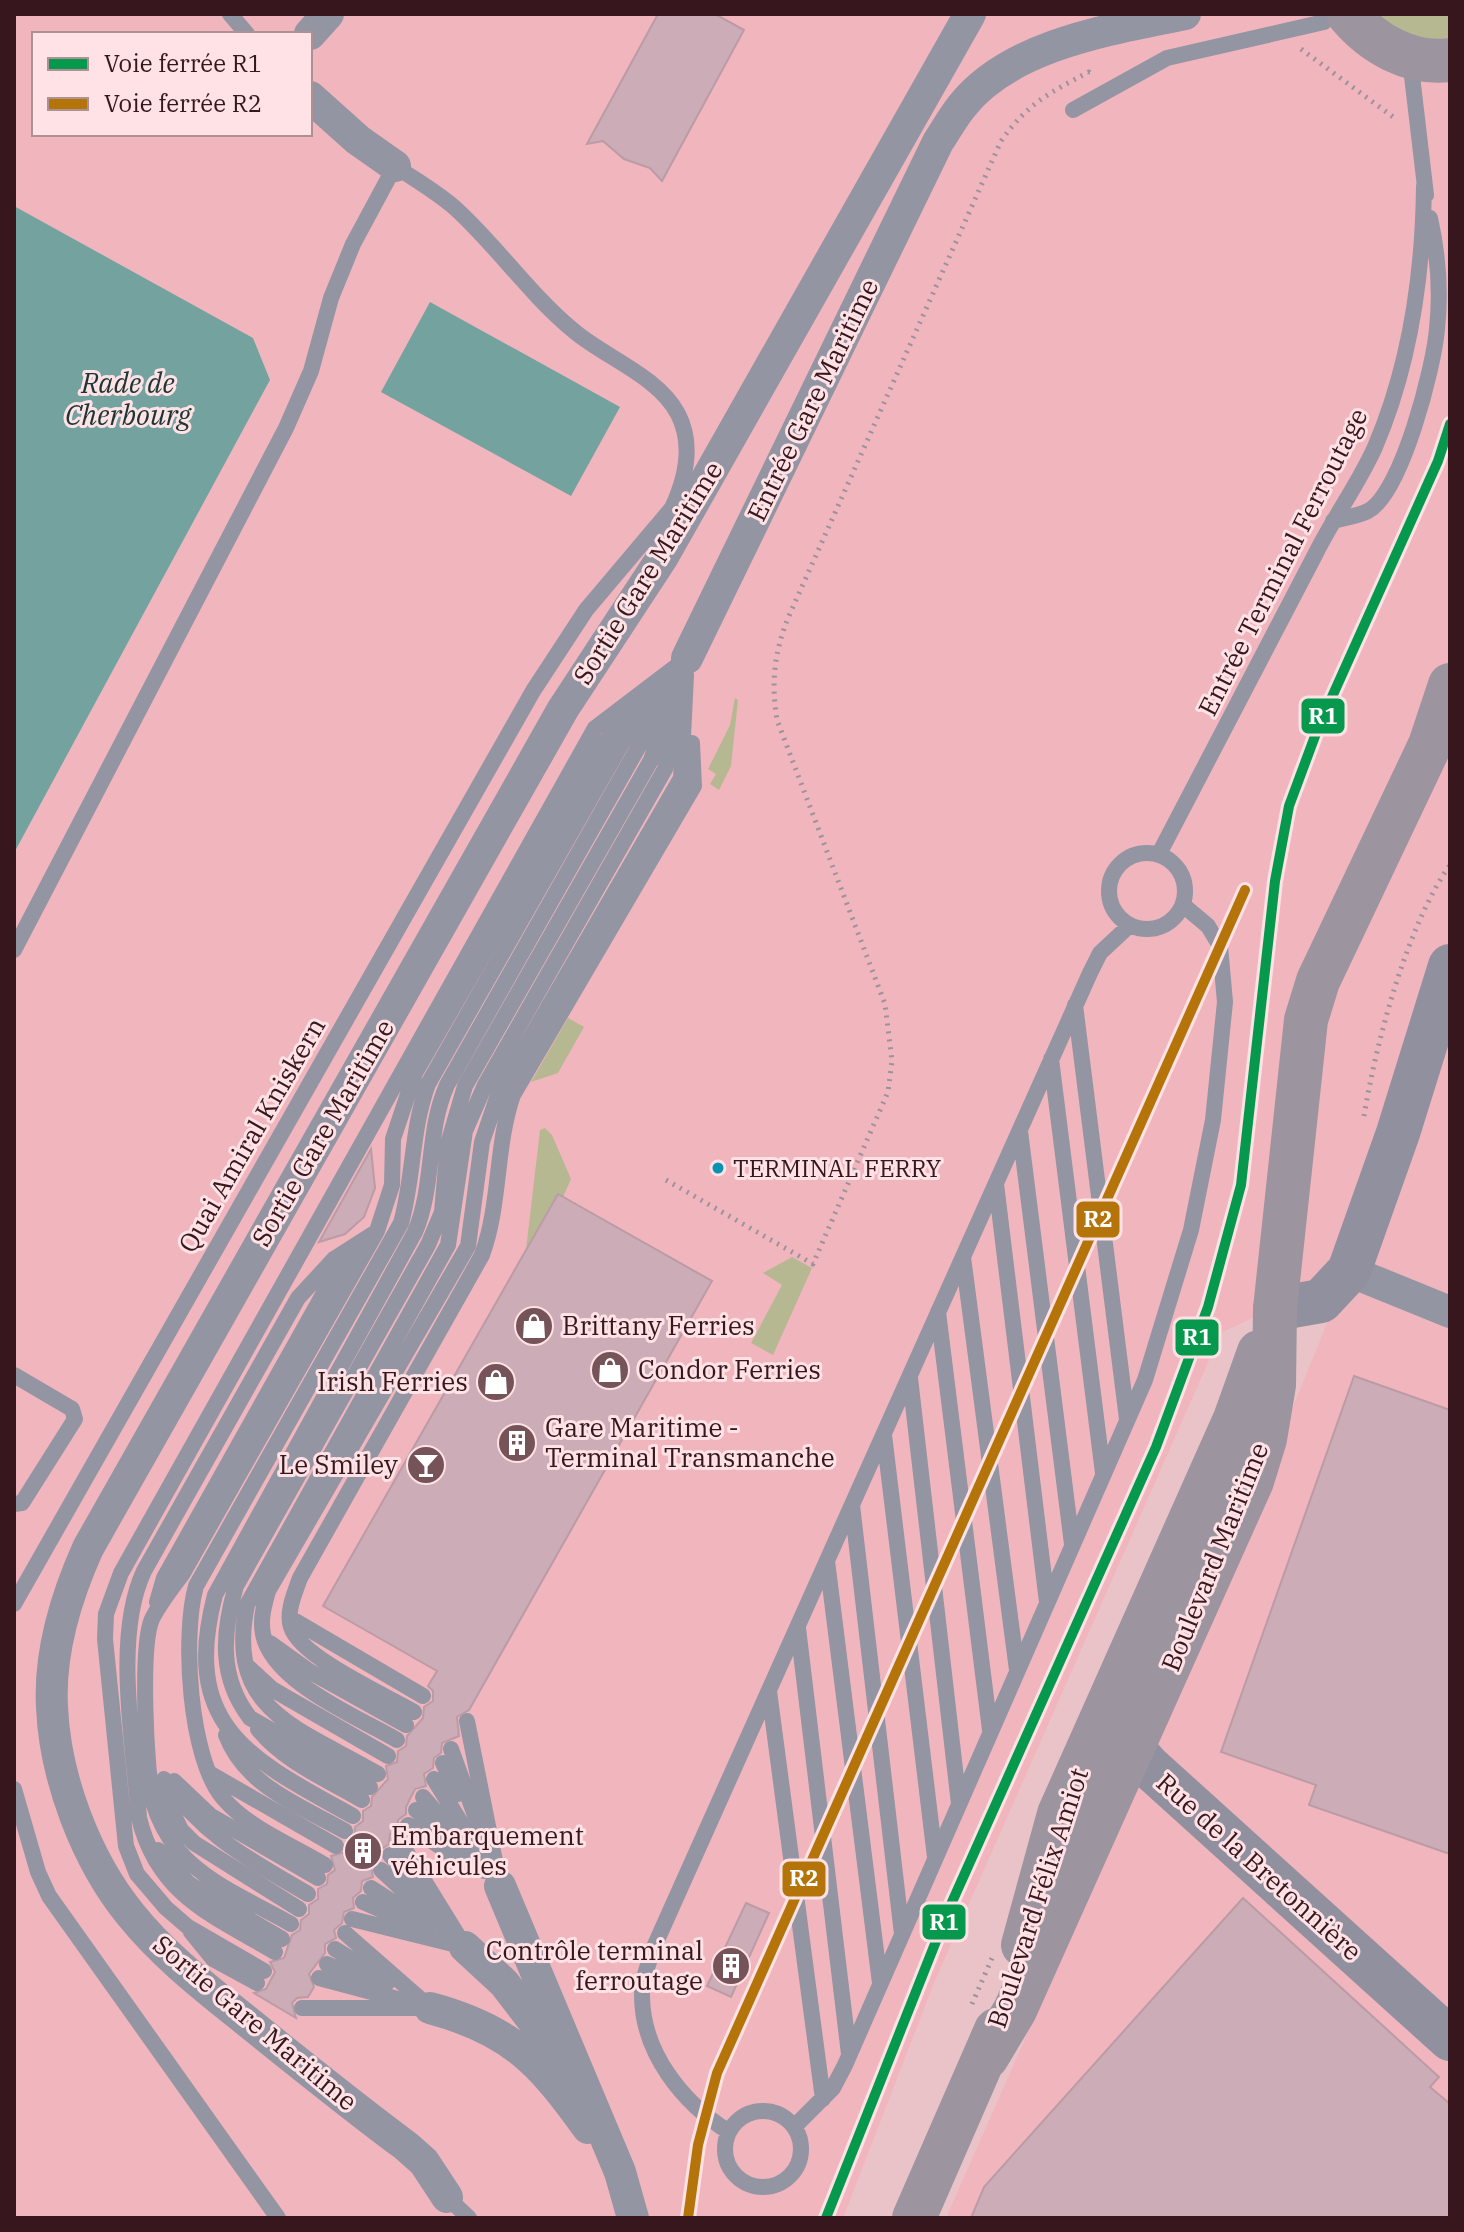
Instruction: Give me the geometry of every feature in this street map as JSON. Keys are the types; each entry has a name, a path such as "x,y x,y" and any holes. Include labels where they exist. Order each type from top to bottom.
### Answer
{"main road":[{"path":"1336,18 1376,41 1430,58"},
{"path":"1275,1309 1295,1093 1311,1000 1430,745 1450,685"},
{"name":"Boulevard Maritime","path":"1116,1683 1235,1419 1275,1309"},
{"name":"Boulevard Maritime","path":"1133,1752 1229,1538 1261,1453 1274,1385 1275,1309"},
{"name":"Boulevard Félix Amiot","path":"914,2218 987,2057 1018,1962 1059,1814 1116,1683"},
{"name":"Boulevard Félix Amiot","path":"987,2057 1015,2010 1133,1752"}],"street":[{"path":"312,32 328,14"},
{"name":"Sortie Gare Maritime","path":"457,2213 424,2162 190,1975 130,1914 80,1826 62,1764 52,1706 66,1596 88,1548 563,709 662,558 970,14"},
{"name":"Entrée Gare Maritime","path":"687,658 938,142 963,104 1018,64 1078,36 1185,14"},
{"path":"312,99 358,140 395,166"},
{"path":"1275,1309 1321,1301 1349,1271 1398,1133 1450,966"},
{"path":"1349,1271 1450,1312"},
{"name":"Rue de la Bretonnière","path":"1116,1683 1117,1722 1133,1752 1449,2033"},
{"path":"500,1886 620,2172 633,2218"},
{"path":"465,1947 504,1983 563,2060 620,2172"},
{"path":"430,2008 470,2019 529,2055 551,2077 620,2172"}],"lane":[{"path":"230,14 245,32"},
{"path":"1073,110 1167,58 1336,18"},
{"path":"1333,521 1370,510 1394,479 1431,365 1439,291 1436,247 1424,186 1416,116 1430,58"},
{"path":"14,950 286,428 311,371 331,298 353,244 395,166 454,206 573,331 671,402 685,434 688,464 684,484 672,508"},
{"name":"Entrée Terminal Ferroutage","path":"1159,854 1374,448 1404,356 1416,301 1423,238 1424,186"},
{"name":"Quai Amiral Kniskern","path":"14,1604 533,691 586,610 735,433"},
{"path":"377,1231 334,1259 298,1298 135,1591 128,1654 139,1818 145,1844 170,1884 194,1904 283,1938 180,1852 162,1826 153,1801 149,1758 146,1643 152,1619 183,1573 377,1231 392,1185 393,1139 415,1073 609,736 687,658"},
{"path":"687,658 694,786 513,1095 505,1120 496,1205 482,1255 300,1578 290,1618 296,1640 406,1725 280,1669 263,1637 262,1616 268,1591 468,1246 482,1142 499,1092 681,778 687,658"},
{"path":"687,658 665,769 485,1085 465,1131 448,1245 262,1573 247,1605 241,1635 243,1663 253,1690 269,1710 370,1787 250,1718 236,1700 227,1674 224,1646 236,1586 428,1245 442,1212 448,1144 465,1086 651,760 687,658"},
{"path":"349,1824 255,1759 220,1719 212,1696 206,1639 215,1595 415,1232 421,1217 433,1126 447,1085 687,658"},
{"path":"149,1758 211,1816 322,1871 235,1810 222,1796 208,1772 198,1748 187,1631 196,1586 401,1223 412,1138 428,1084 622,743 687,658"},
{"path":"260,1977 188,1927 148,1892 126,1846 105,1639 106,1614 114,1590 595,728 687,658"},
{"path":"1134,854 1159,854 1179,869 1186,893 1183,905 1167,924 1155,928 1130,925 1112,908 1109,883 1114,870 1134,854"},
{"path":"795,2126 833,2088 850,2055 1145,1380 1191,1230 1216,1091 1225,1002 1220,946 1208,926 1183,905"},
{"path":"729,2132 705,2117 664,2068 651,2044 642,1995 654,1947 1075,1005 1100,953 1130,925"},
{"path":"1075,1005 1127,1420"},
{"path":"1051,1058 1103,1475"},
{"path":"1020,1129 1072,1546"},
{"path":"996,1183 1047,1602"},
{"path":"963,1257 1017,1672"},
{"path":"938,1311 991,1732"},
{"path":"14,1375 72,1409 75,1419 22,1503 14,1504"},
{"path":"909,1376 959,1806"},
{"path":"884,1434 936,1859"},
{"path":"852,1505 902,1936"},
{"path":"827,1560 880,1986"},
{"path":"290,1618 423,1696"},
{"path":"797,1626 850,2055"},
{"path":"243,1663 272,1689 388,1756"},
{"path":"769,1690 823,2099"},
{"path":"500,1886 455,1742 500,1886"},
{"path":"149,1758 165,1801 181,1830 194,1843 304,1902"},
{"path":"208,1772 336,1846"},
{"path":"434,1779 500,1886"},
{"path":"14,1789 38,1872 49,1896 278,2218"},
{"path":"500,1886 416,1811 500,1886"},
{"path":"14,1841 25,1822"},
{"path":"399,1840 465,1947"},
{"path":"386,1863 465,1947"},
{"path":"367,1895 465,1947"},
{"path":"430,2008 348,1926 465,1947"},
{"path":"335,1949 430,2008"},
{"path":"323,1971 430,2008"},
{"path":"305,2002 430,2008"},
{"path":"773,2111 795,2126 801,2138 799,2163 784,2182 773,2187 760,2188 737,2178 726,2157 729,2132 747,2114 773,2111"}],"path":[{"path":"1286,52 1300,48 1394,120 1416,116"},
{"path":"666,1180 813,1264 885,1101 892,1061 885,1004 777,720 772,688 774,664 788,618 1001,141 1038,98 1089,72 1105,90"},
{"path":"1361,1130 1369,1085 1397,986 1430,900 1450,865"}],"shaded area":[{"path":"14,14 1450,14 1450,2218 946,2218 1158,1737 1348,1272 1221,1333 934,1983 843,2218 14,2218 14,853 270,380 253,338 14,206"}],"green space":[{"path":"1372,14 1450,14 1450,45 1420,43"},
{"path":"735,698 738,700 731,766 719,790 710,784 716,774 708,769 730,725"},
{"path":"568,1018 584,1027 558,1073 531,1082"},
{"path":"545,1128 552,1135 571,1179 563,1197 558,1194 526,1250 540,1130"},
{"path":"792,1257 812,1268 773,1355 751,1343 782,1285 763,1273"}],"water":[{"name":"Rade de Cherbourg","path":"14,206 253,338 270,380 14,853"},
{"path":"430,302 620,407 571,496 381,392"}],"building":[{"path":"658,14 715,14 744,30 662,181 650,168 624,159 603,141 587,144"},
{"path":"371,1149 375,1188 364,1217 345,1234 319,1242"},
{"name":"Gare Maritime - Terminal Transmanche","path":"558,1194 712,1281 469,1710 457,1717 459,1736 442,1743 441,1753 434,1758 433,1768 424,1774 426,1786 415,1789 406,1814 398,1820 398,1829 390,1834 389,1844 380,1850 380,1859 371,1867 373,1877 362,1881 361,1891 353,1898 354,1908 344,1912 342,1923 334,1930 336,1938 325,1944 325,1953 309,1974 314,1987 308,1997 297,1998 292,2003 296,2018 254,1993 266,1989 275,1972 270,1962 284,1958 292,1935 300,1930 301,1920 309,1914 309,1905 318,1899 318,1889 327,1884 328,1875 335,1870 331,1856 345,1852 346,1842 354,1837 355,1827 363,1821 363,1811 371,1806 372,1797 388,1779 386,1766 397,1762 398,1751 406,1746 407,1736 423,1718 424,1707 433,1701 433,1691 428,1686 437,1671 323,1606"},
{"path":"1354,1376 1450,1410 1450,1854 1309,1805 1316,1785 1221,1752"},
{"path":"1243,1898 1439,2077 1430,2087 1450,2104 1450,2218 971,2218 984,2187"},
{"name":"Contrôle terminal ferroutage","path":"746,1903 769,1913 731,1997 707,1986"}],"rail line":[{"name":"R1","path":"826,2218 948,1911 1156,1447 1208,1307 1241,1185 1275,881 1289,806 1318,728 1438,461 1450,424"},
{"name":"R2","path":"688,2218 698,2145 717,2073 1245,890"}],"place":[{"name":"TERMINAL FERRY","path":"718,1168"},
{"name":"Brittany Ferries","path":"534,1326"},
{"name":"Condor Ferries","path":"610,1370"},
{"name":"Irish Ferries","path":"496,1382"},
{"name":"Gare Maritime - Terminal Transmanche","path":"517,1443"},
{"name":"Le Smiley","path":"426,1465"},
{"name":"Embarquement véhicules","path":"363,1851"},
{"name":"Contrôle terminal ferroutage","path":"731,1966"}]}
